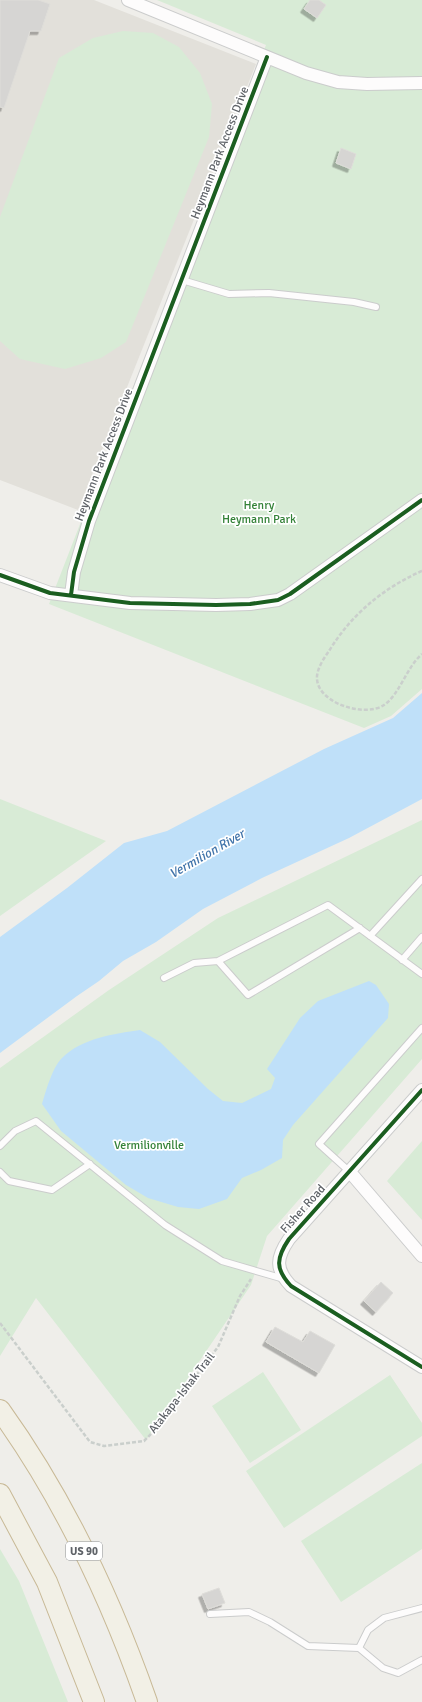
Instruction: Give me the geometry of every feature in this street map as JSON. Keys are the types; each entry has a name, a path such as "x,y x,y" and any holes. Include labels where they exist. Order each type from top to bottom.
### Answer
{"highway":[{"name":"US 90","path":"0,1410 17,1433 59,1502 74,1531 116,1622 147,1702"},
{"path":"0,1494 47,1582 94,1702"}],"street":[{"path":"130,0 306,73 338,82 367,84 422,83"},
{"name":"Heymann Park Access Drive","path":"71,595 74,572 89,521 267,57"},
{"path":"0,574 50,593 130,603 216,605 258,604 278,600 295,590 422,500"},
{"name":"Fisher Road","path":"284,1279 280,1271 279,1262 284,1247 422,1090"},
{"path":"350,1172 422,1256"},
{"path":"284,1279 291,1286 422,1367"}],"lane":[{"path":"182,280 229,294 269,293 354,302 376,307"},
{"path":"370,936 422,880"},
{"path":"164,978 194,963 218,961 328,905 422,974"},
{"path":"218,961 248,995 360,928"},
{"path":"402,960 422,937"},
{"path":"350,1172 319,1144 422,1028"},
{"path":"0,1146 15,1131 36,1121 165,1225 190,1241 222,1261 284,1279"},
{"path":"0,1172 9,1181 52,1190 90,1164"},
{"path":"359,1648 368,1630 384,1618 422,1608"},
{"path":"210,1614 249,1612 270,1622 308,1646 359,1648 383,1668 398,1673 422,1660"}],"path":[{"path":"422,572 383,592 362,609 348,624 320,666 317,676 319,688 325,695 334,701 350,708 368,711 375,710 385,705 392,698 414,661 422,654"}],"shaded area":[{"path":"0,0 94,0 256,64 78,510 0,480"}],"green space":[{"name":"Henry Heymann Park","path":"157,0 422,0 422,689 391,716 364,728 49,604 266,45"},
{"path":"123,31 153,33 179,47 200,73 212,104 209,137 126,342 101,358 65,369 20,359 0,341 0,217 59,58 93,38"},
{"path":"0,799 106,841 0,916"},
{"name":"Vermilionville","path":"422,820 422,1059 267,1236 251,1285 146,1440 36,1298 0,1356 0,1068 109,990 218,918"},
{"path":"422,1141 422,1220 387,1181"},
{"path":"263,1372 301,1430 250,1463 212,1406"},
{"path":"390,1375 422,1423 422,1436 284,1528 246,1471"},
{"path":"422,1463 422,1549 341,1602 301,1541"},
{"path":"0,1549 19,1581 68,1702 0,1702"}],"water":[{"name":"Vermilion River","path":"422,693 422,799 349,838 262,878 203,909 156,942 123,961 99,981 0,1053 0,937 67,888 124,843 167,831 324,749 393,718"},
{"path":"369,981 376,985 389,1004 388,1018 293,1125 283,1140 282,1158 261,1170 242,1178 227,1199 199,1209 178,1207 148,1198 126,1185 61,1131 42,1104 58,1062 70,1051 89,1041 99,1038 140,1030 160,1042 208,1089 223,1101 242,1103 271,1089 275,1078 267,1069 300,1018 318,1001"}],"building":[{"path":"0,0 38,0 50,4 41,31 30,31 4,108 0,107"},
{"path":"310,0 319,0 326,5 317,18 304,9"},
{"path":"341,148 356,154 351,169 336,163"},
{"path":"381,1282 393,1293 376,1312 364,1301"},
{"path":"275,1327 303,1342 310,1331 335,1345 319,1373 266,1342"},
{"path":"219,1588 225,1603 208,1609 202,1594"}],"cycle path":[{"path":"71,595 74,572 89,521 267,57"},
{"path":"0,575 50,593 130,603 216,605 250,604 278,600 290,594 422,500"},
{"path":"422,1090 289,1239 282,1252 279,1263 282,1274 291,1286 422,1367"}]}
